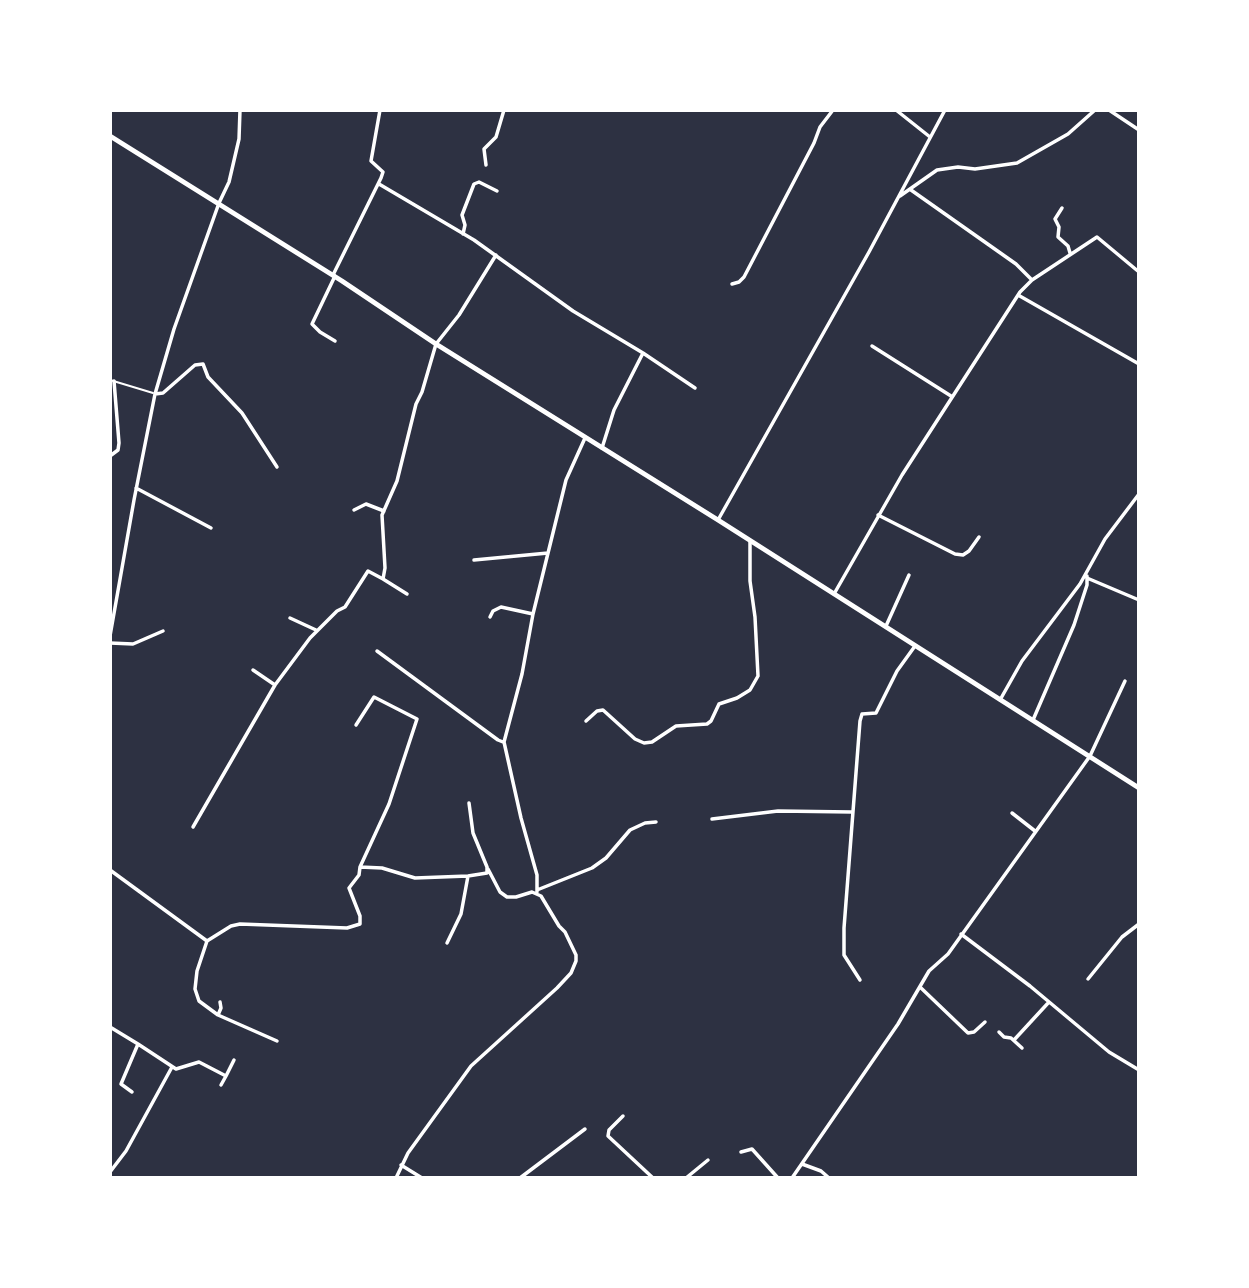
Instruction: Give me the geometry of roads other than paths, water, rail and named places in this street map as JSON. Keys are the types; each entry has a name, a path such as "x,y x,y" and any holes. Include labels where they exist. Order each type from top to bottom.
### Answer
{"main road":[{"path":"110,136 1139,788"}],"street":[{"path":"110,636 155,394 174,329 235,163 240,110"},
{"path":"335,341 312,324 383,172 370,161 380,110"},
{"path":"486,165 484,149 495,137 504,110"},
{"path":"732,284 744,277 820,127 833,110"},
{"path":"896,110 930,137"},
{"path":"718,520 945,110"},
{"path":"899,197 937,170 958,167 975,169 1017,163 1068,134 1095,110"},
{"path":"1109,110 1139,130"},
{"path":"463,234 465,225 462,215 474,184 479,182 497,191"},
{"path":"379,184 496,255 573,311 643,352 695,388"},
{"path":"911,190 1016,264 1032,280"},
{"path":"1062,208 1055,219 1059,227 1058,237 1068,246 1070,253"},
{"path":"834,595 878,515 951,396 1018,295 1032,280 1097,237 1139,272"},
{"path":"383,579 385,568 381,522 397,481 416,404 436,344 459,315 496,255"},
{"path":"1018,295 1139,364"},
{"path":"872,346 951,396"},
{"path":"602,448 614,410 643,352"},
{"path":"155,394 163,393 195,365 203,364 208,377 242,413 277,467"},
{"path":"110,456 118,450 119,443 112,380"},
{"path":"396,1178 408,1153 471,1066 557,988 571,973 576,955 565,932 537,891 537,875 504,742 566,480 585,438"},
{"path":"136,488 211,528"},
{"path":"1000,700 1022,661 1087,575 1105,539 1139,494"},
{"path":"354,510 366,504 384,511"},
{"path":"878,515 955,554 963,555 969,551 979,537"},
{"path":"586,721 597,710 603,710 635,739 644,743 676,726 707,724 719,704 750,690 758,676 750,581 750,541"},
{"path":"474,560 548,553"},
{"path":"193,827 275,685 316,631 345,607 368,571 407,594"},
{"path":"886,628 909,575"},
{"path":"1087,575 1139,600"},
{"path":"1033,720 1083,603 1087,575"},
{"path":"490,617 496,608 501,607 533,614"},
{"path":"290,618 316,631"},
{"path":"110,643 133,644 163,631"},
{"path":"860,980 844,955 847,874 862,714 876,713 897,671 915,646"},
{"path":"377,651 504,742"},
{"path":"253,670 275,685"},
{"path":"792,1178 898,1024 929,971 948,954 1090,756 1125,681"},
{"path":"277,1041 202,1005 195,995 197,971 207,941 231,926 240,924 347,928 360,924 360,916 349,888 359,876 360,867 389,804 417,719 374,697 356,725"},
{"path":"469,803 473,833 500,892 507,897 537,891 592,868 606,858 630,830 645,823 656,822"},
{"path":"712,819 778,811 852,812"},
{"path":"1012,813 1035,831"},
{"path":"360,867 382,868 415,878 468,876 487,873 488,869"},
{"path":"110,870 207,941"},
{"path":"447,943 461,915 468,876"},
{"path":"1088,979 1122,937 1139,923"},
{"path":"961,934 1109,1052 1139,1070"},
{"path":"920,987 968,1033 974,1032 985,1022"},
{"path":"218,1015 220,1002"},
{"path":"1014,1040 1049,1002"},
{"path":"110,1027 172,1067 180,1069 199,1062 226,1076"},
{"path":"999,1032 1022,1048"},
{"path":"132,1092 121,1084 138,1044"},
{"path":"221,1085 234,1060"},
{"path":"110,1172 126,1152 172,1067"},
{"path":"623,1116 609,1130 608,1136 653,1178"},
{"path":"520,1178 585,1129"},
{"path":"741,1152 752,1149 778,1178"},
{"path":"686,1178 708,1160"},
{"path":"802,1164 821,1171 828,1178"},
{"path":"401,1166 422,1178"}],"lane":[{"path":"112,380 155,394"}]}
